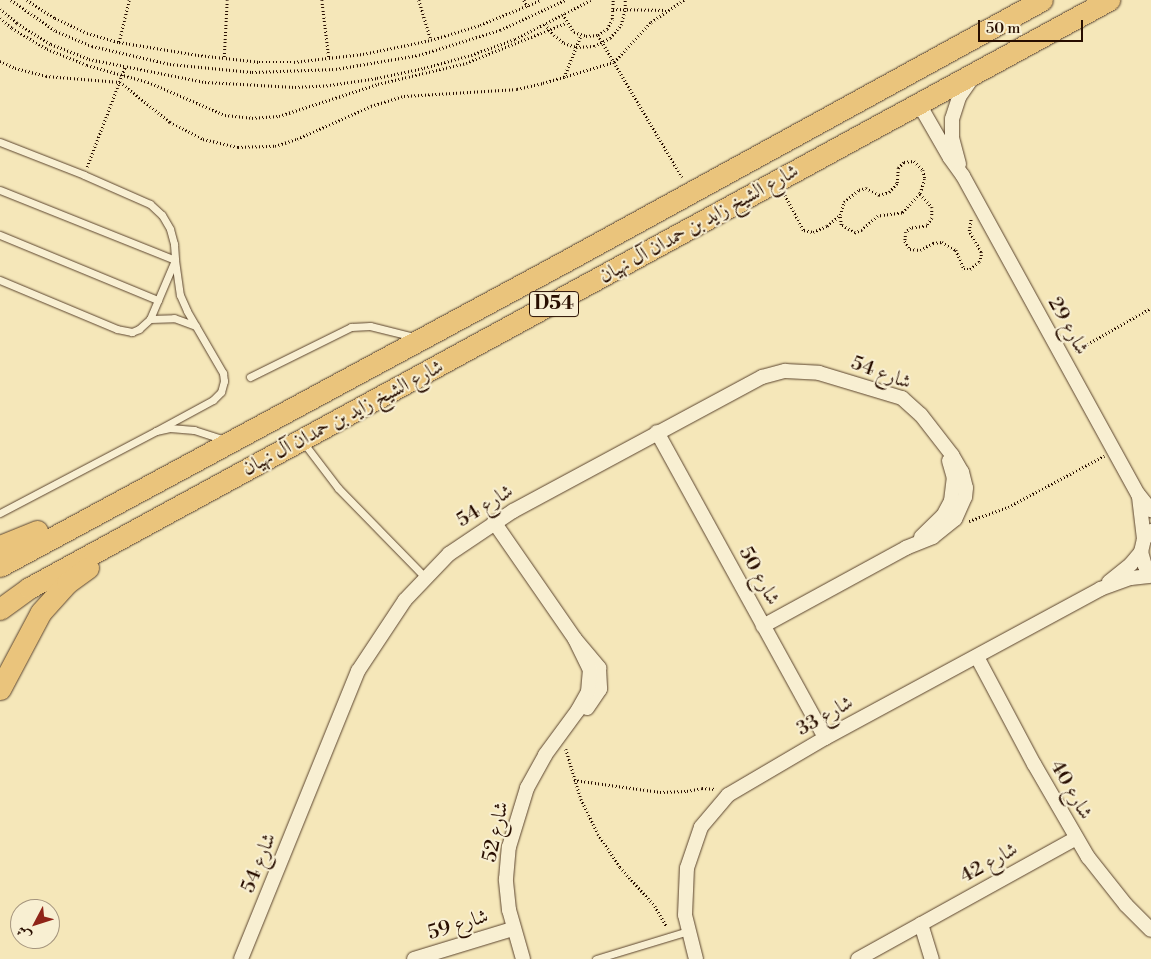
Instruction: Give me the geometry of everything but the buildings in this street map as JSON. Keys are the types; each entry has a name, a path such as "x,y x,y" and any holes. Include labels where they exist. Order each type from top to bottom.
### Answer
{"main road":[{"name":"شارع الشيخ زايد بن حمدان آل نهيان","path":"0,566 422,339 1042,0"},
{"name":"شارع الشيخ زايد بن حمدان آل نهيان","path":"0,609 29,588 1110,0"},
{"path":"919,104 918,86 920,80 956,58 971,44 976,36"},
{"path":"0,546 16,542 84,510 103,510"},
{"path":"0,689 49,601 77,575 126,547 131,542 135,530"}],"street":[{"name":"شارع 29","path":"963,176 952,138 952,119 959,97 975,73"},
{"name":"شارع 29","path":"919,104 950,158 963,176 1138,494 1151,510"},
{"name":"شارع 54","path":"241,959 358,671 388,622 425,577 449,554 494,522 657,432 762,377 785,371 808,371 902,398 915,408 958,463 966,488 963,504 948,526 933,537 906,548 764,626"},
{"name":"شارع 50","path":"657,432 825,738"},
{"name":"شارع 54","path":"906,548 937,522 951,502 954,478 946,448"},
{"name":"شارع 29","path":"1138,494 1145,541 1144,566 1151,574"},
{"name":"شارع 52","path":"494,522 575,639 588,665 591,681 586,698 545,755 527,788 512,832 506,879 508,910 523,959"},
{"name":"شارع 33","path":"1100,589 1131,564 1145,541"},
{"name":"شارع 33","path":"696,959 688,930 684,899 690,854 705,822 728,796 825,738 1100,589 1131,578 1151,574"},
{"name":"شارع 40","path":"977,656 1034,764 1076,838 1109,884 1151,930"},
{"name":"شارع 42","path":"858,959 1076,838"},
{"path":"922,924 932,959"},
{"name":"شارع 59","path":"414,959 513,929"}],"lane":[{"path":"0,142 136,197 150,204 162,215 170,229 174,244 180,295 223,373 223,386 213,400 0,513"},
{"path":"0,190 175,260"},
{"path":"0,235 158,300"},
{"path":"0,280 124,332 140,329 150,318 175,260"},
{"path":"150,318 174,318 196,326"},
{"path":"250,377 351,326 370,326 422,339"},
{"path":"156,431 170,428 194,430 229,442"},
{"path":"301,440 338,488 425,577"},
{"path":"596,959 688,930"}],"path":[{"path":"11,0 56,31 92,46 170,64 260,72 336,69 419,55 500,30 565,0"},
{"path":"27,0 55,18 87,32 119,42 172,52 259,62 286,62 329,58 431,40 480,25 528,7 541,0"},
{"path":"119,42 129,0"},
{"path":"224,57 227,0"},
{"path":"322,0 329,58"},
{"path":"420,0 431,40"},
{"path":"524,0 528,7"},
{"path":"0,9 16,23 51,44 89,59 205,82 295,87 330,85 424,68 515,39 591,0"},
{"path":"563,14 566,23 574,32 581,35 598,35 610,24 614,9 612,0"},
{"path":"545,24 559,40 576,47 603,43 616,32 625,9 625,0"},
{"path":"0,61 46,76 120,82 170,122 203,139 238,147 275,146 297,139 371,106 404,96 517,89 614,62 651,22 666,10 684,0"},
{"path":"614,9 666,10"},
{"path":"0,18 12,28 47,49 87,65 148,82 225,115 252,118 279,116 378,84 466,63 566,23"},
{"path":"564,77 581,35"},
{"path":"598,35 691,191"},
{"path":"84,175 124,67"},
{"path":"908,161 914,161 923,170 925,179 920,194 908,209 902,213 875,218 859,232 855,233 844,228 840,222 840,215 844,202 859,190 866,188 879,195 889,192 896,183 898,168 908,161"},
{"path":"778,181 804,230 818,231 840,215"},
{"path":"920,194 932,207 931,222 927,226 908,230 905,235 906,244 910,249 917,251 933,243 942,242 956,250 962,267 966,270 979,262 981,256 968,227 976,200"},
{"path":"1062,358 1151,308"},
{"path":"948,526 1008,507 1114,451"},
{"path":"569,763 589,817 608,851 655,906 670,936"},
{"path":"574,780 660,792 709,788 728,796"}]}
